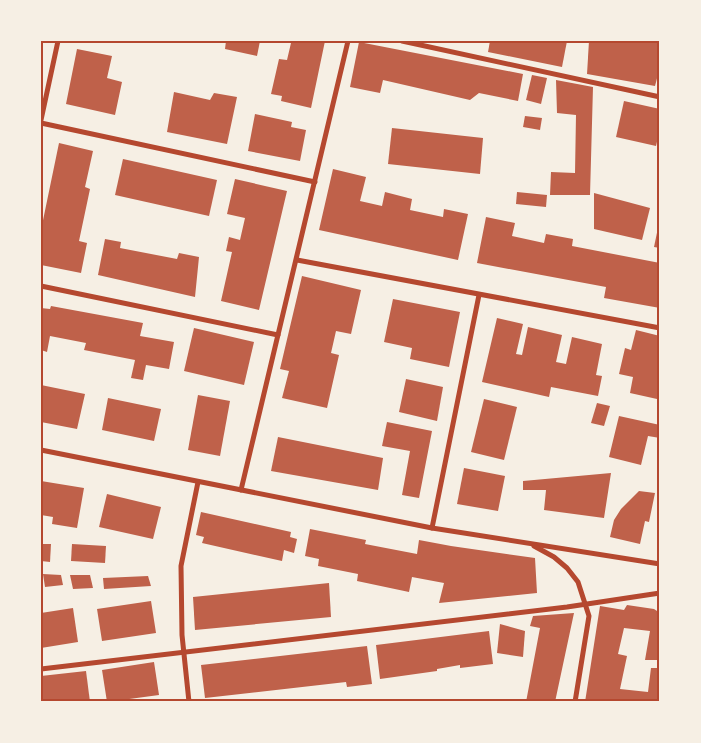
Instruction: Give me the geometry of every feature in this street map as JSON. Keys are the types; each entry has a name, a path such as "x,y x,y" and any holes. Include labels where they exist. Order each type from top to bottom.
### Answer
{"street":[{"path":"58,41 41,121 315,182"},
{"path":"241,490 348,41"},
{"path":"402,41 660,98"},
{"path":"297,260 660,328"},
{"path":"41,286 278,335"},
{"path":"432,528 479,295"},
{"path":"41,450 432,528 660,564"},
{"path":"189,702 184,652 180,566 198,482"},
{"path":"532,544 554,557 567,568 578,582 589,616 575,702"},
{"path":"41,668 585,605 660,593"}],"building":[{"path":"226,41 260,41 257,56 225,49"},
{"path":"285,41 325,41 311,108 281,101 282,96 271,94 279,59 287,60 291,43"},
{"path":"490,41 567,41 562,67 488,52"},
{"path":"589,41 660,41 660,67 655,86 587,74"},
{"path":"359,42 523,74 518,101 479,93 470,100 383,80 380,93 350,87"},
{"path":"77,49 112,56 107,78 122,82 115,115 66,104"},
{"path":"532,75 547,78 541,104 526,100"},
{"path":"556,80 593,87 590,195 550,195 551,172 575,173 576,115 557,113"},
{"path":"174,92 210,100 214,93 237,97 227,144 167,132"},
{"path":"624,101 660,109 660,129 656,146 616,137"},
{"path":"255,114 292,122 291,127 306,130 300,161 248,151"},
{"path":"525,116 542,118 540,130 523,127"},
{"path":"392,128 483,138 480,174 388,164"},
{"path":"59,143 93,151 85,187 90,189 79,241 87,243 81,273 41,265 41,230"},
{"path":"123,159 217,180 209,216 115,195"},
{"path":"333,169 366,177 360,201 382,206 385,192 412,199 410,210 443,217 444,209 468,214 458,260 319,230"},
{"path":"235,179 287,191 259,310 221,301 232,252 226,251 229,237 240,240 245,218 227,214"},
{"path":"517,192 547,195 546,207 516,204"},
{"path":"594,193 650,208 642,240 594,229"},
{"path":"486,217 515,223 512,236 544,243 546,234 573,239 572,246 660,263 660,308 604,298 606,287 477,263"},
{"path":"660,223 660,248 654,247"},
{"path":"105,239 121,242 120,248 177,259 179,253 199,257 195,297 98,275"},
{"path":"302,276 361,290 351,334 336,331 331,353 339,355 327,408 282,398 289,371 280,369"},
{"path":"393,299 460,312 449,367 410,359 412,348 384,342"},
{"path":"51,306 143,323 140,336 174,342 169,369 146,365 143,380 131,378 135,360 84,350 86,343 50,336 47,352 41,350 41,308 50,309"},
{"path":"497,318 523,324 516,354 522,355 528,327 562,335 556,362 566,364 572,337 602,344 596,375 602,376 598,396 551,387 549,397 482,382"},
{"path":"194,328 254,342 244,385 184,371"},
{"path":"636,330 660,336 660,385 657,399 630,393 633,377 619,374 625,348 631,350"},
{"path":"406,379 443,387 437,421 399,412"},
{"path":"41,385 85,394 77,429 41,422"},
{"path":"198,395 230,401 220,456 188,450"},
{"path":"108,398 161,409 154,441 102,430"},
{"path":"484,399 517,407 504,460 471,452"},
{"path":"597,403 610,406 604,426 591,423"},
{"path":"619,416 660,425 660,438 648,436 641,465 609,457"},
{"path":"387,422 432,431 419,498 402,495 410,451 382,446"},
{"path":"278,437 383,458 378,490 271,471"},
{"path":"464,468 505,476 498,511 457,504"},
{"path":"611,473 604,518 544,510 546,490 523,490 523,481"},
{"path":"41,481 84,488 77,528 52,524 53,517 41,515"},
{"path":"639,491 655,493 649,522 645,521 640,544 610,537 614,520 621,509"},
{"path":"107,494 161,507 153,539 99,527"},
{"path":"201,512 291,532 290,537 297,539 294,553 284,550 282,561 202,543 204,537 196,535"},
{"path":"310,529 366,540 365,544 417,554 419,540 535,558 537,593 439,603 444,583 412,577 409,592 357,581 358,574 318,566 319,559 305,556"},
{"path":"41,544 51,544 50,562 41,561"},
{"path":"72,544 106,546 105,563 71,561"},
{"path":"43,574 61,575 63,585 45,587"},
{"path":"70,575 90,575 93,588 73,589"},
{"path":"148,576 151,586 104,589 103,578"},
{"path":"329,583 331,617 195,630 193,597"},
{"path":"151,601 156,633 102,641 97,609"},
{"path":"627,605 654,609 660,613 660,660 645,660 650,631 624,628 618,654 627,656 620,689 648,692 651,668 660,668 660,702 585,702 600,606 624,610"},
{"path":"73,608 78,642 41,648 41,613"},
{"path":"574,613 555,702 526,702 540,628 530,626 533,616"},
{"path":"500,624 525,631 523,657 497,653"},
{"path":"489,631 493,664 460,668 460,665 437,669 437,671 380,679 376,645"},
{"path":"367,646 372,684 347,687 346,682 205,698 201,665"},
{"path":"154,662 159,695 107,702 102,670"},
{"path":"86,671 90,702 41,702 41,676"}]}
